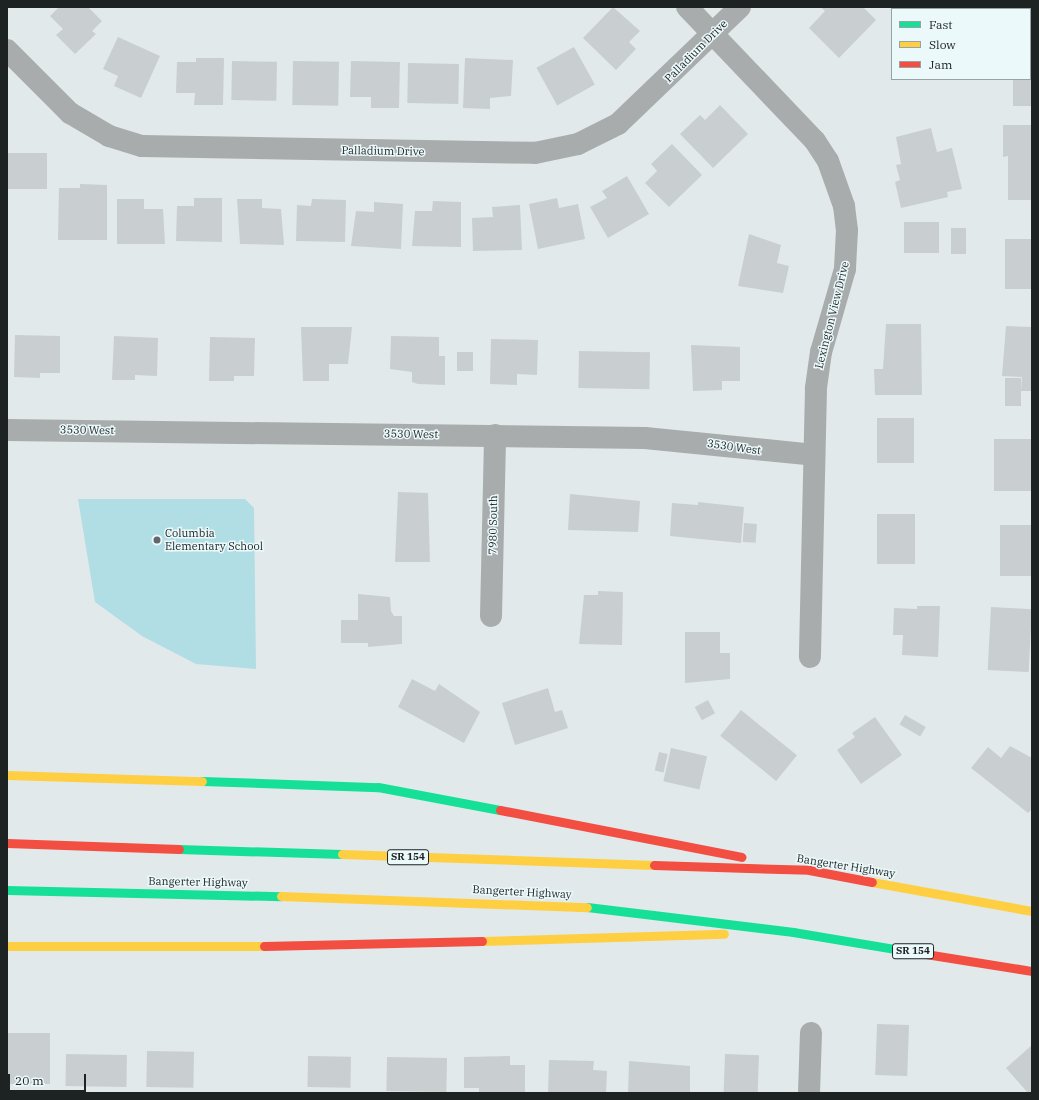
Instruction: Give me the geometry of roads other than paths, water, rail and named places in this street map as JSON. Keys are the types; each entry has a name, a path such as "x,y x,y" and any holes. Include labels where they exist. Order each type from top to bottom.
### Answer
{"highway":[{"path":"7,775 378,787 809,870"},
{"name":"Bangerter Highway","path":"7,843 809,870 1032,910"},
{"name":"Bangerter Highway","path":"7,890 446,899 616,909 793,932 1032,971"},
{"path":"7,946 317,946 793,932"}],"street":[{"name":"Lexington View Drive","path":"687,7 815,141 828,161 844,206 847,230 845,269 820,358 814,455 810,657"},
{"name":"Palladium Drive","path":"7,50 70,113 109,136 142,146 535,153 578,144 618,124 740,7"},
{"name":"3530 West","path":"7,430 645,438 814,455"},
{"name":"7980 South","path":"491,616 495,435"},
{"path":"809,1093 811,1033"}],"place":[{"name":"Columbia Elementary School","path":"157,540"}]}
